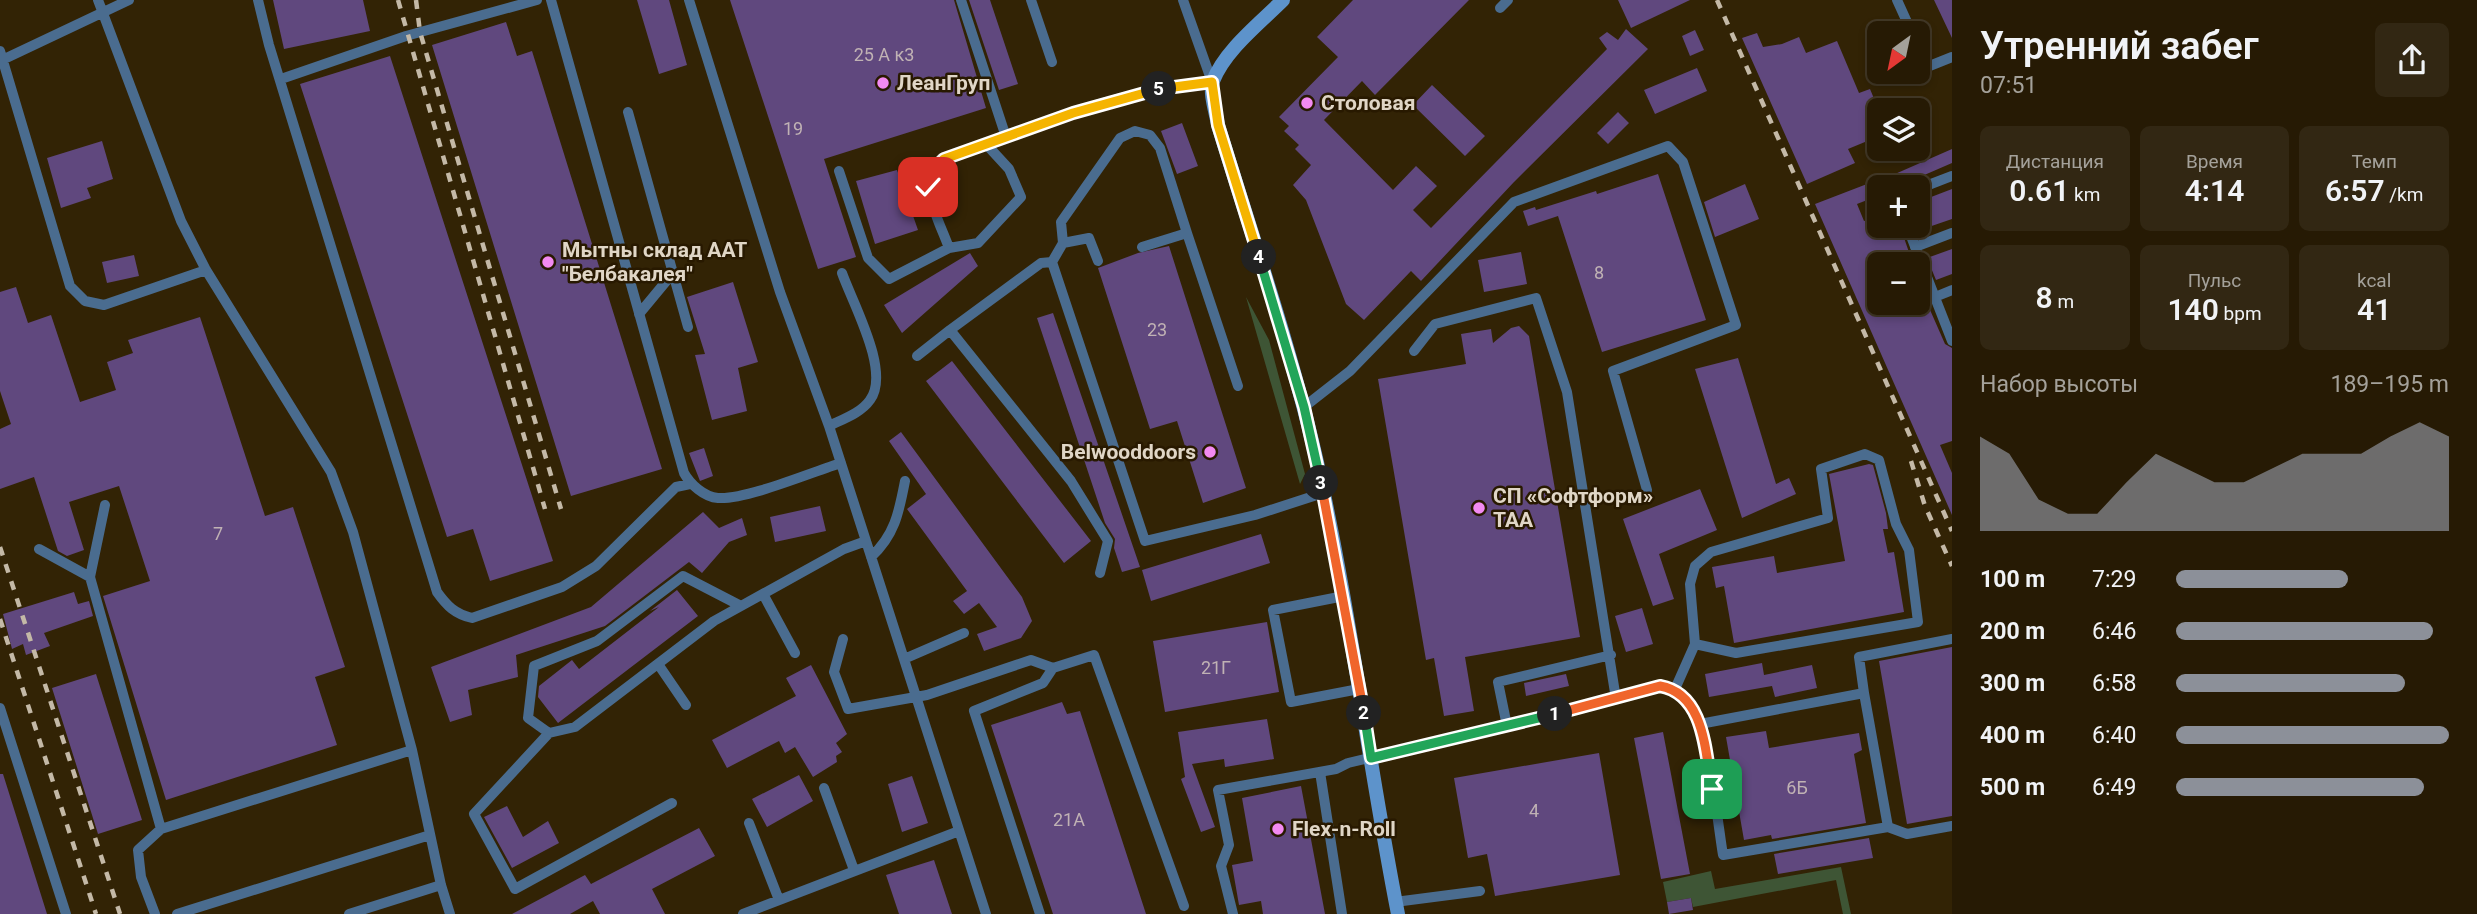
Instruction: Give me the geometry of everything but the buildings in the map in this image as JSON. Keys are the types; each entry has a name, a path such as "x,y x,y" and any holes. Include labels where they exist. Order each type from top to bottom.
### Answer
{"main road":[{"path":"1283,0 1239,45 1212,82 1218,125 1304,407 1344,596 1396,908"}],"lane":[{"path":"98,0 181,221 206,270 331,472 353,532 412,750 441,885 450,914"},
{"path":"129,0 1,58 70,286 85,301 104,305 206,270"},
{"path":"258,0 437,592 451,609 472,618 562,587 596,566 676,487 690,484 716,498 736,496 841,463"},
{"path":"281,79 407,36 537,0"},
{"path":"551,0 690,484"},
{"path":"689,0 780,292 829,426 986,914"},
{"path":"961,0 1006,137"},
{"path":"1031,0 1052,62"},
{"path":"949,248 928,187 933,170 944,159 1130,96 1172,85 1212,82 1183,0"},
{"path":"1897,0 1907,21"},
{"path":"1930,66 1952,57"},
{"path":"628,112 688,327"},
{"path":"1238,386 1160,148 1150,135 1135,131 1120,138 1061,222 1063,243 1052,262 1145,541 1255,515 1323,493"},
{"path":"839,170 868,258 889,279 949,248 978,243 1021,197 1009,169 986,144"},
{"path":"1304,407 1350,371 1514,202 1668,146 1683,162 1736,325 1614,371 1647,490"},
{"path":"1930,184 1952,176"},
{"path":"1142,247 1187,233"},
{"path":"1915,247 1952,233"},
{"path":"1063,243 1089,238 1098,261"},
{"path":"1912,238 1952,341"},
{"path":"917,356 1041,263 1052,262"},
{"path":"639,314 673,273"},
{"path":"829,426 854,415 869,402 878,385 875,359 842,273"},
{"path":"1935,297 1952,290"},
{"path":"1414,351 1435,324 1536,298 1567,392 1616,699"},
{"path":"950,330 1071,481 1108,541 1100,573"},
{"path":"1675,689 1696,644 1690,584 1695,566 1711,552 1828,518 1821,469 1865,454 1879,460 1896,524 1909,550 1918,622 1736,653 1696,644"},
{"path":"871,556 887,542 897,520 905,481"},
{"path":"105,505 90,577 161,829"},
{"path":"672,803 515,889 474,814 549,733 575,727 714,621 844,549 866,541"},
{"path":"39,550 90,577"},
{"path":"549,733 528,718 534,666 597,641 683,576 741,606"},
{"path":"763,594 795,653"},
{"path":"1344,596 1273,610 1291,702 1359,689"},
{"path":"904,659 964,633"},
{"path":"843,639 834,672 848,709 916,697 1031,660 1054,668"},
{"path":"1888,827 1860,657 1952,639"},
{"path":"1040,914 974,710 1043,683 1054,668 1094,655 1184,906"},
{"path":"1507,726 1498,682 1611,655"},
{"path":"658,664 686,705"},
{"path":"1233,914 1222,866 1229,845 1218,790 1320,772 1660,686 1675,689 1690,703 1700,723 1723,855 1888,827 1907,834 1952,826"},
{"path":"1700,723 1864,693"},
{"path":"0,708 66,914"},
{"path":"155,914 141,877 138,850 161,829 412,750"},
{"path":"1320,772 1342,914"},
{"path":"824,788 854,870"},
{"path":"749,823 779,900"},
{"path":"743,914 959,831"},
{"path":"177,914 430,835"},
{"path":"349,914 441,885"},
{"path":"1396,908 1480,891"}],"green space":[{"path":"1246,297 1269,340 1305,474 1300,484"},
{"path":"1841,867 1851,914 1843,914 1836,880 1693,907 1691,898 1667,902 1663,882 1711,871 1715,889"}],"railway":[{"path":"398,0 545,509"},
{"path":"416,0 420,32 561,509"},
{"path":"1717,0 1952,531"},
{"path":"1911,461 1925,506 1952,566"},
{"path":"0,547 120,914"},
{"path":"0,619 96,914"}],"place":[{"name":"ЛеанГруп","path":"883,83"},
{"name":"Столовая","path":"1307,103"},
{"name":"Мытны склад ААТ \"Белбакалея\"","path":"548,262"},
{"name":"Belwooddoors","path":"1210,452"},
{"name":"СП «Софтформ» ТАА","path":"1479,508"},
{"name":"Flex-n-Roll","path":"1278,829"}],"route":[{"path":"928,187 933,170 944,159 1073,113 1130,96 1172,85 1212,82 1218,125 1304,407 1320,473 1371,758 1660,686 1675,689 1690,703 1700,723 1712,789"}]}
